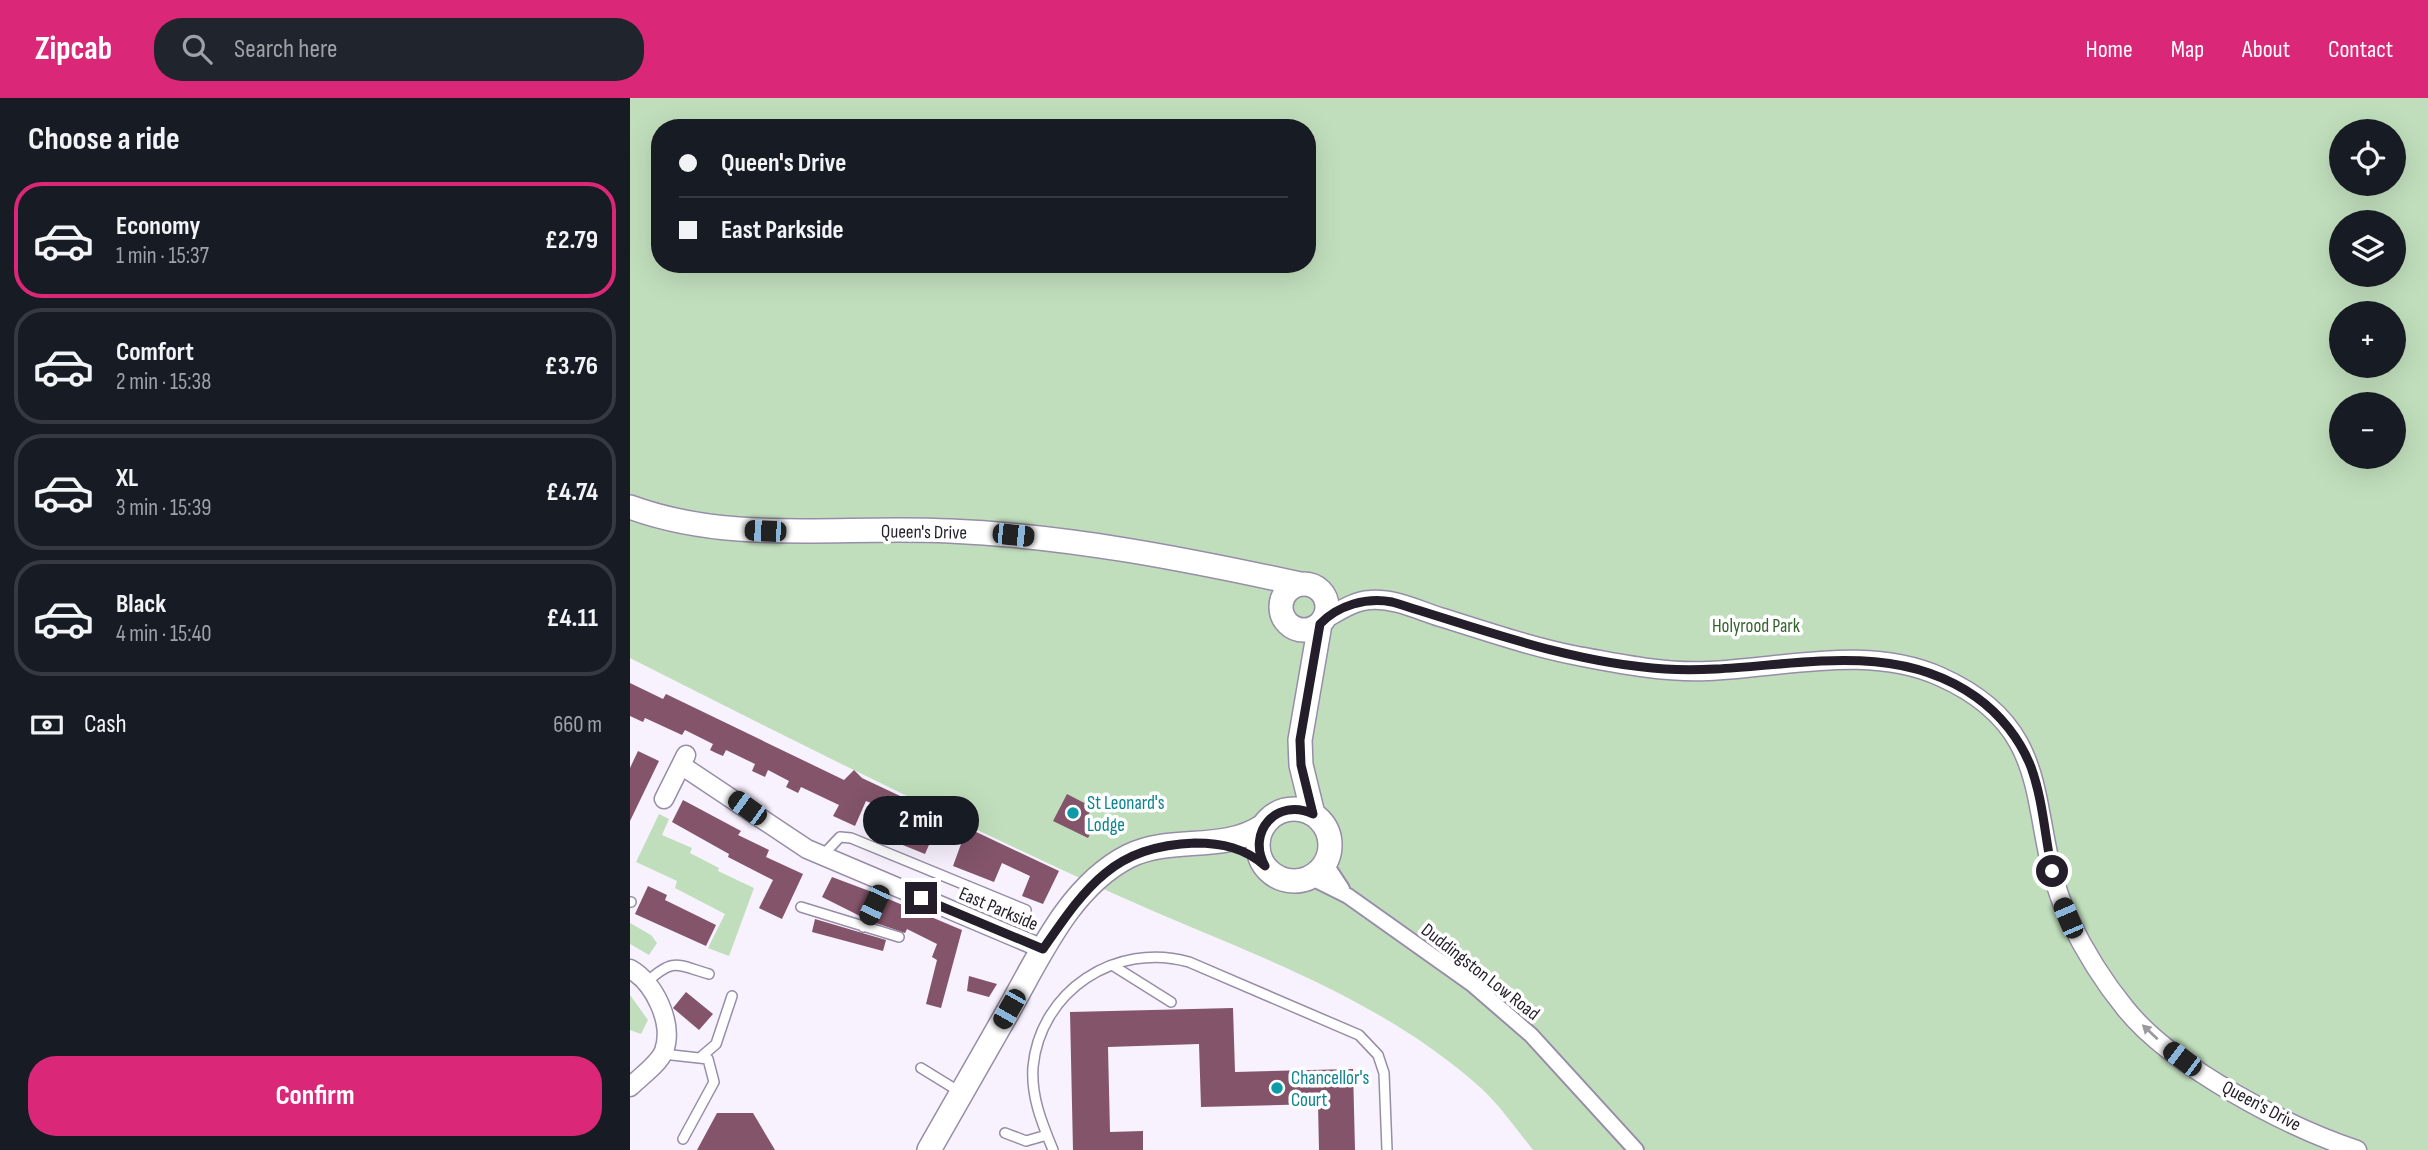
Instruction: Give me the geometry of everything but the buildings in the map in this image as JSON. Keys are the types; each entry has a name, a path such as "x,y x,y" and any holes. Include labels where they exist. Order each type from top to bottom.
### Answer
{"street":[{"name":"Queen's Drive","path":"630,507 684,522 726,529 949,530 1013,535 1118,549 1313,586 1324,594 1327,607 1314,625 1312,659 1302,717 1301,765 1313,814 1323,823 1329,836 1330,850 1317,870"},
{"path":"1259,575 1273,586 1281,602 1284,620 1314,625"},
{"path":"1281,602 1288,590 1300,584"},
{"name":"Queen's Drive","path":"1314,625 1357,602 1383,600 1518,641 1623,664 1705,671 1840,660 1880,661 1939,676 1987,705 2021,746 2039,796 2059,896 2091,960 2126,1010 2160,1041 2203,1073 2302,1128 2357,1150"},
{"name":"East Parkside","path":"664,799 683,760 788,838 822,856 1043,949"},
{"name":"Queen's Drive","path":"1265,866 1258,846 1301,765"},
{"path":"929,1150 1043,949 1088,888 1120,861 1152,848 1241,838 1292,808 1313,814"},
{"path":"1213,843 1247,852 1282,879 1296,881 1317,870"},
{"name":"Duddingston Low Road","path":"1317,870 1348,896 1472,984 1531,1035 1636,1150"},
{"path":"630,969 647,982 664,1020 666,1038 663,1054 630,1087"}],"lane":[{"path":"822,856 840,836 851,838 1026,910"},
{"path":"863,926 884,883"},
{"path":"801,907 899,937"},
{"path":"1053,1150 1038,1111 1033,1080 1041,1035 1065,994 1087,975 1112,965 1153,956 1182,960 1359,1035 1378,1055 1384,1073 1387,1150"},
{"path":"647,982 664,966 673,964 709,974"},
{"path":"1112,965 1171,1002"},
{"path":"702,1056 716,1044 732,996"},
{"path":"663,1054 702,1056 712,1065 714,1082 684,1139"},
{"path":"921,1069 962,1093"},
{"path":"1005,1133 1026,1141 1047,1135"}],"green space":[{"name":"Holyrood Park","path":"630,98 2428,98 2428,1150 1533,1150 1482,1089 1441,1055 1397,1026 1304,976 1110,892 630,658"},
{"path":"659,814 669,819 662,835 692,848 690,853 719,868 718,871 754,888 729,956 708,948 725,914 675,888 677,881 636,862"},
{"path":"630,923 651,935 657,943 649,955 630,944"},
{"path":"630,995 648,1020 641,1034 630,1030"}],"place":[{"name":"St Leonard's Lodge","path":"1073,813"},
{"name":"Chancellor's Court","path":"1277,1088"}],"route":[{"path":"921,898 1043,949 1082,894 1096,879 1136,853 1166,845 1213,843 1247,852 1265,866 1259,853 1258,839 1267,821 1278,812 1292,808 1313,814 1301,765 1300,740 1320,624 1357,602 1375,599 1518,641 1572,655 1623,664 1705,671 1840,660 1880,661 1939,676 1987,705 2021,746 2031,767 2039,796 2052,871"}]}
